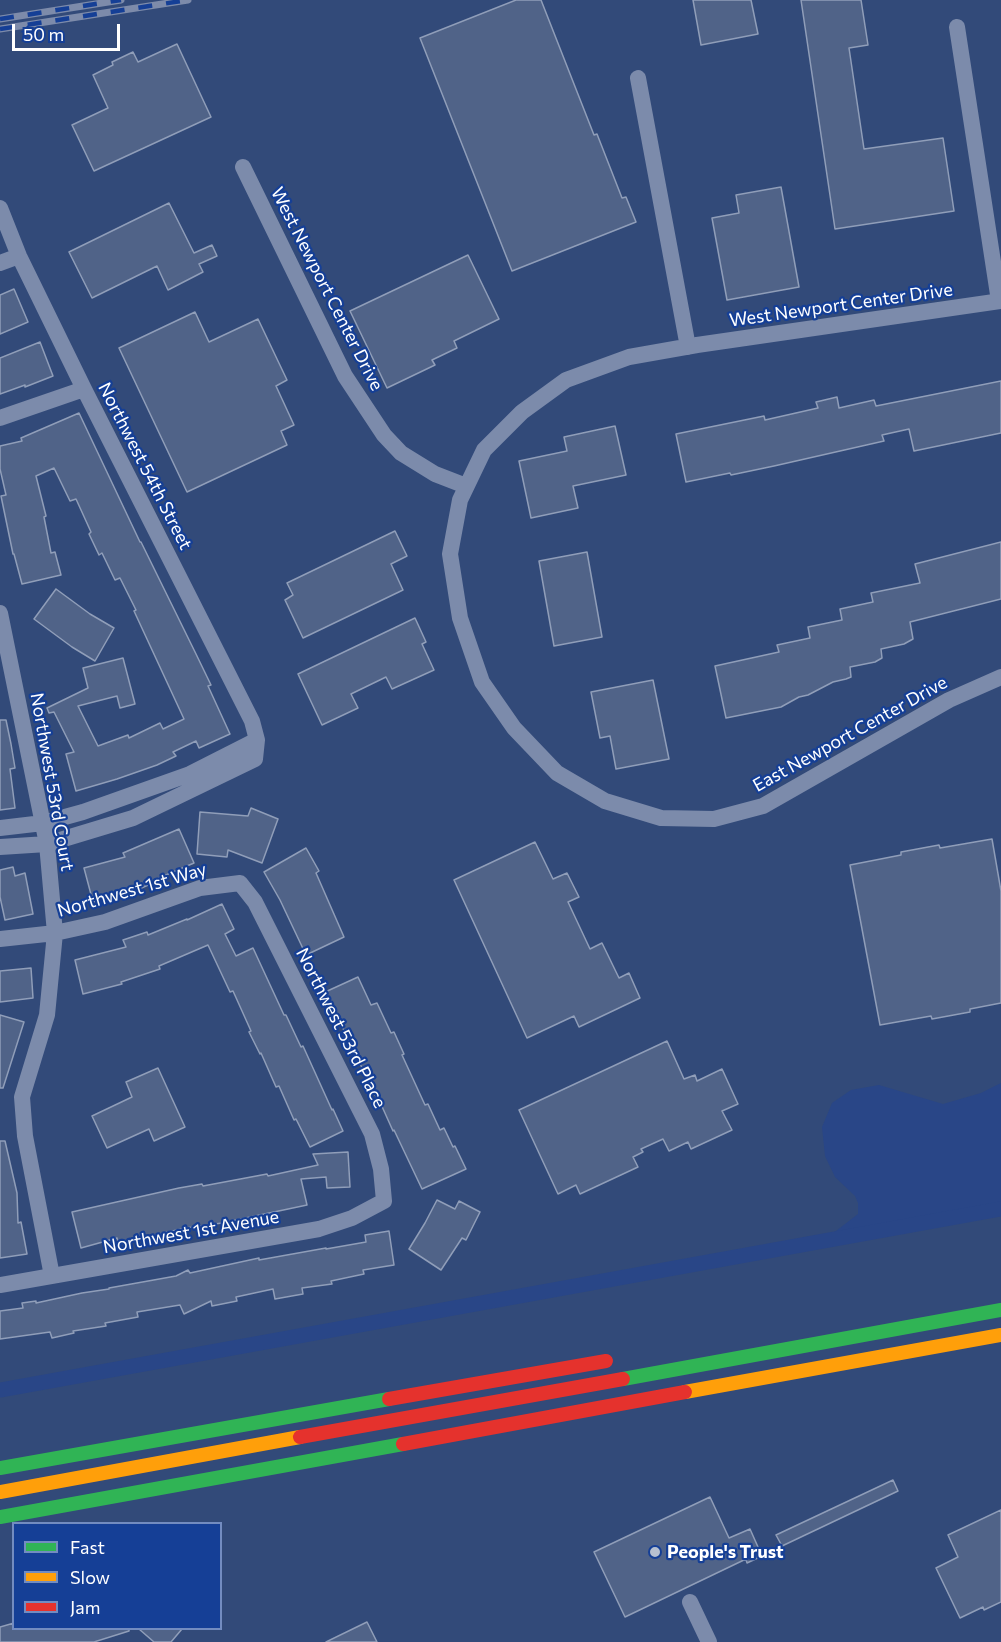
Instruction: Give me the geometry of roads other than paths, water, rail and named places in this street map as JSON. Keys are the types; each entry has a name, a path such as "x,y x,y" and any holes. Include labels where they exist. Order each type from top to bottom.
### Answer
{"highway":[{"path":"0,1492 1001,1310"},
{"path":"0,1517 1001,1335"},
{"path":"0,1468 623,1358"}],"street":[{"name":"West Newport Center Drive","path":"482,682 460,618 450,554 460,500 484,450 522,412 566,380 629,357 1000,301 957,27"},
{"path":"638,78 688,347"},
{"name":"West Newport Center Drive","path":"243,167 345,376 384,435 401,453 435,474 466,486"},
{"name":"Northwest 54th Street","path":"0,208 19,256 252,721 257,740"},
{"path":"0,263 19,256"},
{"path":"0,418 84,388"},
{"name":"Northwest 53rd Court","path":"0,613 47,844 55,933 47,1015 22,1097 25,1136 52,1276"},
{"name":"East Newport Center Drive","path":"482,682 514,728 557,773 605,801 661,818 714,819 763,806 949,700 1001,677"},
{"path":"0,828 43,823 83,812 190,774 257,740"},
{"path":"0,847 47,844 133,818 255,759 257,740"},
{"name":"Northwest 1st Way","path":"0,939 55,933 105,922 200,888 240,883"},
{"name":"Northwest 53rd Place","path":"240,883 255,902 372,1134 381,1169 384,1200"},
{"name":"Northwest 1st Avenue","path":"0,1285 320,1229 352,1218 384,1200"},
{"path":"690,1602 709,1642"}],"water":[{"path":"1001,1083 1001,1209 823,1241 858,1214 858,1203 855,1196 835,1177 825,1156 822,1127 832,1103 851,1090 879,1085 943,1104 981,1093"}],"waterway":[{"path":"0,1390 1001,1209"}],"railway":[{"path":"0,19 121,0"},
{"path":"0,29 188,0"}],"place":[{"name":"People's Trust","path":"655,1552"}]}
